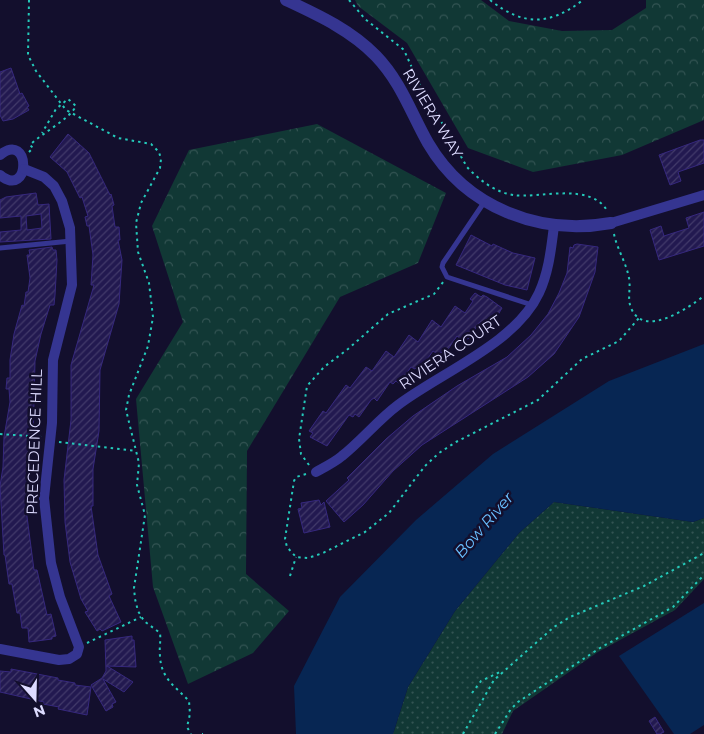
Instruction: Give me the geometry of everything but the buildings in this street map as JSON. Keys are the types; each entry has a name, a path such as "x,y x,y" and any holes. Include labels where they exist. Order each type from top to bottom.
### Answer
{"street":[{"name":"RIVIERA WAY","path":"286,0 343,29 376,56 400,86 426,138 440,160 461,184 485,201 514,216 554,226 582,227 611,224 704,194"},
{"path":"0,154 10,150 19,153 24,160 24,170 15,179 6,179 0,175"},
{"name":"PRECEDENCE HILL","path":"24,170 44,177 57,190 67,214 71,241 71,292 57,342 52,370 52,423 44,498 48,542 54,572 79,647"},
{"name":"RIVIERA COURT","path":"316,472 344,455 385,416 411,395 501,338 515,326 532,305 546,277 554,226"},
{"path":"0,649 64,661 77,654 79,647"}],"lane":[{"path":"485,201 442,267 447,277 532,305"},
{"path":"0,248 71,241"}],"path":[{"path":"29,0 28,55 36,71 61,104 70,113 118,138 151,144 159,152 161,159 160,168 141,203 136,223 138,252 149,283 153,317 148,346 127,402 127,417 139,463 138,490 145,515 134,588 141,617 160,633 161,667 170,684 189,701 190,714 187,727 191,734"},
{"path":"349,0 365,19 404,50 417,79 468,166 478,177 499,191 513,195 554,192 578,195 598,202 611,224 628,275 631,309 639,318 652,322 666,318 681,312 704,296"},
{"path":"490,0 515,17 537,20 549,18 583,0"},
{"path":"30,145 76,106 68,98 61,104 42,133"},
{"path":"28,142 33,148 28,153"},
{"path":"316,472 302,457 299,445 307,386 324,367 348,350 388,314 434,294 447,277"},
{"path":"316,472 300,475 294,481 285,539 287,547 296,557 308,558 323,553 366,532 388,513 425,466 439,453 456,442 538,400 582,359 619,341 639,318"},
{"path":"0,434 43,437"},
{"path":"57,441 136,451"},
{"path":"463,734 489,688 502,671 547,632 570,617 644,586 704,553"},
{"path":"290,576 296,557"},
{"path":"495,734 511,709 518,702 600,648 673,607 704,575"},
{"path":"79,647 141,617"},
{"path":"472,693 481,681 502,671"}],"green space":[{"path":"355,0 481,0 509,21 562,31 612,30 646,8 646,0 704,0 704,120 622,155 533,172 468,148 407,43 358,6"},
{"path":"317,124 446,193 418,263 340,297 247,451 246,574 289,611 253,653 188,684 153,587 136,399 183,322 152,226 189,150"},
{"path":"554,502 693,522 704,518 704,579 675,610 598,652 513,711 502,734 393,734 408,687 455,611 519,533"}],"water":[{"name":"Bow River","path":"704,344 704,518 693,522 554,502 519,533 455,611 408,687 393,734 296,734 294,686 340,597 416,520 493,454 609,381"},
{"path":"704,603 704,725 690,734 674,734 619,656"}]}
